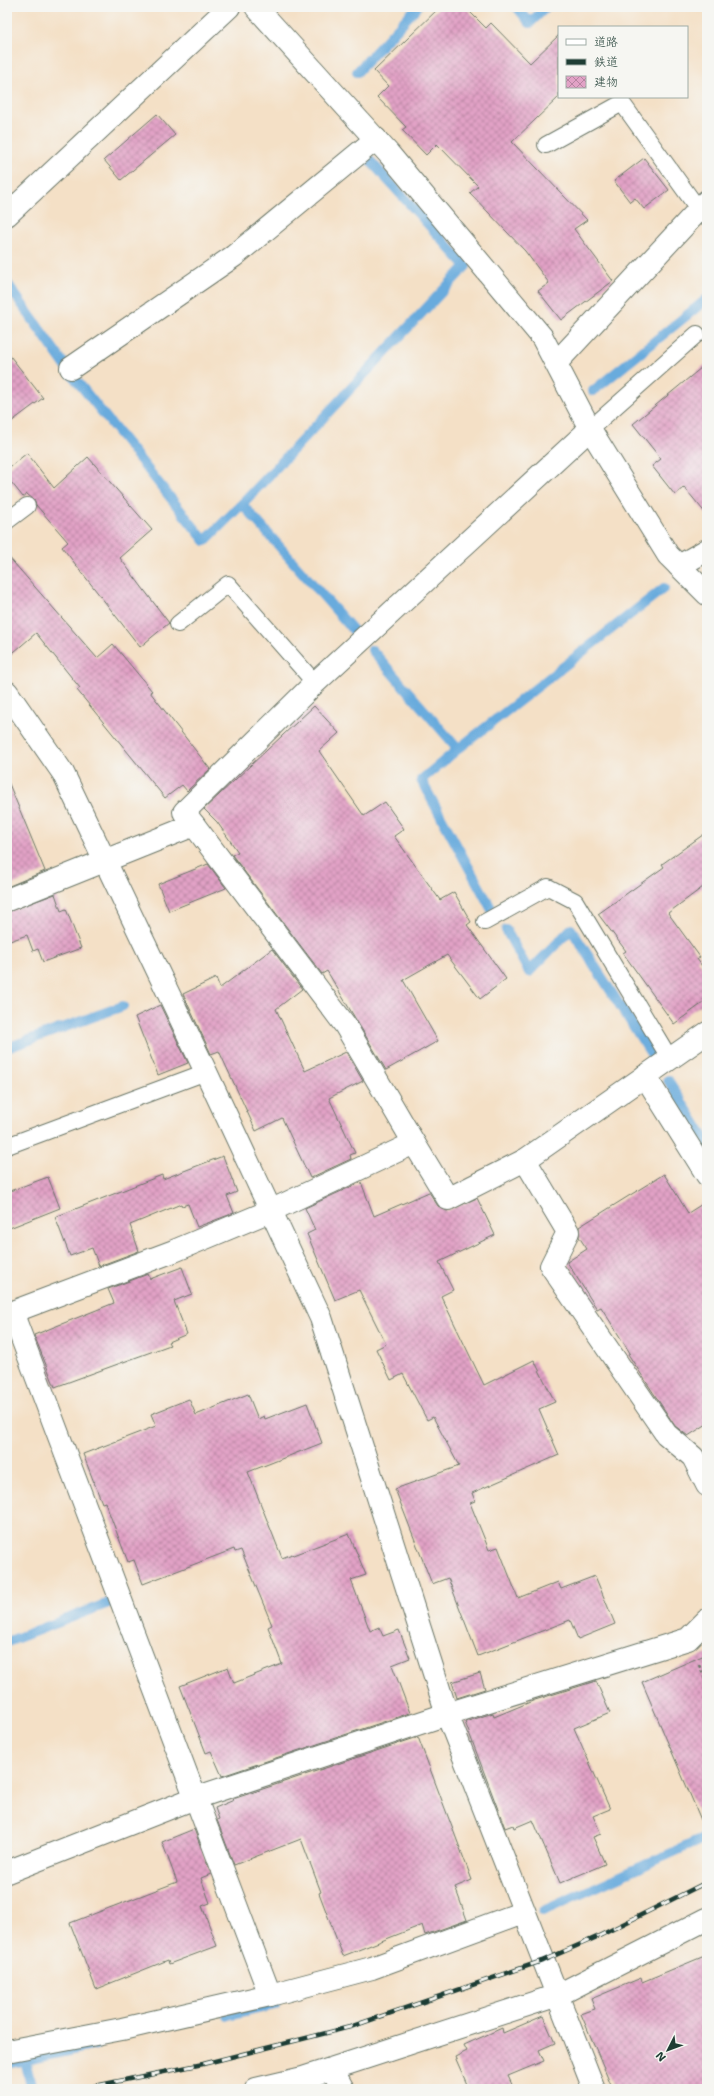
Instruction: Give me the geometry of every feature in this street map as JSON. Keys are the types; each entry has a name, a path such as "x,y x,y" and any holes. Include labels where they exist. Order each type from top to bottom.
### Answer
{"street":[{"path":"7,215 229,7"},
{"path":"256,7 376,140 542,337 557,362 590,429 668,555 707,594"},
{"path":"71,368 234,256 376,140"},
{"path":"557,362 703,206"},
{"path":"590,429 315,683 184,812 345,1025 448,1198 525,1160 707,1033"},
{"path":"679,566 707,550"},
{"path":"7,692 63,773 206,1072 321,1318 447,1714 594,2089"},
{"path":"7,900 194,825"},
{"path":"645,1076 707,1176"},
{"path":"270,1995 9,1313 174,1251 270,1211 414,1143"},
{"path":"525,1160 568,1232 551,1266 666,1434 693,1457 707,1485"},
{"path":"7,1872 195,1798 447,1714 688,1639 707,1620"},
{"path":"7,2051 122,2029 270,1995 372,1968 524,1912"},
{"path":"256,2089 332,2069 558,1995 707,1919"},
{"path":"332,2069 343,2089"}],"lane":[{"path":"546,145 622,103 703,206"},
{"path":"590,429 697,334"},
{"path":"7,521 27,506"},
{"path":"178,624 228,584 315,683"},
{"path":"485,922 548,887 575,901 670,1059"},
{"path":"7,1146 206,1072"}],"building":[{"path":"440,7 465,7 486,28 491,23 530,63 558,36 558,98 512,142 587,220 574,229 613,281 561,320 538,291 549,283 525,251 470,193 478,186 437,144 426,155 402,130 406,127 377,97 388,86 374,71"},
{"path":"157,114 175,135 121,180 104,160"},
{"path":"644,158 669,190 644,209 635,198 630,202 614,181"},
{"path":"7,352 43,398 7,425"},
{"path":"707,363 707,515 684,487 675,495 652,466 661,459 633,424"},
{"path":"27,453 54,488 88,457 152,530 120,558 169,623 140,647 62,547 68,542 36,505 34,500 27,494 23,497 7,477 7,469"},
{"path":"7,555 97,658 113,644 152,691 150,692 210,769 187,791 182,785 165,798 77,690 80,688 36,633 7,658"},
{"path":"314,706 339,733 319,751 364,816 385,802 404,829 394,836 440,900 454,892 471,922 467,925 506,979 480,999 447,955 403,980 438,1041 386,1070 327,971 322,974 232,855 238,852 217,822 204,809"},
{"path":"7,779 45,871 7,887"},
{"path":"707,832 707,884 668,913 700,957 697,959 707,973 707,1000 674,1024 623,953 626,951 598,914 664,867 662,864"},
{"path":"208,864 226,888 169,911 158,884"},
{"path":"55,894 61,911 66,909 81,948 43,962 38,949 33,951 27,935 7,942 7,912"},
{"path":"272,949 302,989 276,1009 305,1071 346,1052 363,1081 329,1098 355,1153 350,1155 351,1159 310,1178 282,1118 256,1131 219,1051 211,1054 183,994 216,978 220,988"},
{"path":"160,1005 188,1063 158,1075 135,1017"},
{"path":"223,1156 237,1192 227,1196 234,1213 197,1227 188,1204 182,1206 181,1204 130,1225 139,1251 99,1266 92,1248 70,1256 55,1217 162,1175 163,1179"},
{"path":"664,1174 688,1213 707,1201 707,1424 688,1436 675,1426 628,1354 630,1353 601,1307 597,1309 567,1262 587,1249 579,1237 579,1227"},
{"path":"48,1177 60,1208 7,1229 7,1192"},
{"path":"361,1182 374,1216 429,1192 438,1206 447,1211 477,1198 495,1235 439,1262 453,1290 441,1296 484,1385 534,1360 555,1402 539,1409 559,1455 472,1493 475,1501 470,1503 489,1550 498,1547 518,1598 558,1582 561,1589 595,1576 615,1624 578,1639 570,1620 478,1656 448,1578 432,1584 395,1489 459,1466 433,1417 427,1420 403,1374 391,1380 376,1349 386,1344 359,1290 335,1300 307,1234 315,1230 305,1208"},
{"path":"182,1267 192,1294 174,1301 187,1334 168,1342 170,1345 55,1387 34,1335 114,1303 108,1289 148,1274 150,1279"},
{"path":"248,1394 258,1419 264,1416 265,1419 307,1403 322,1443 248,1472 282,1558 349,1534 366,1575 351,1580 370,1631 379,1627 383,1636 399,1630 410,1658 392,1665 410,1713 222,1776 211,1751 206,1753 180,1686 228,1667 234,1683 282,1664 268,1627 272,1625 241,1550 235,1552 234,1549 143,1584 134,1560 128,1562 105,1502 102,1503 83,1454 156,1426 151,1414 189,1399 196,1415"},
{"path":"707,1654 707,1834 642,1682"},
{"path":"480,1673 485,1689 457,1698 452,1682"},
{"path":"596,1681 610,1713 574,1728 610,1809 593,1816 601,1834 593,1837 605,1864 560,1883 533,1820 514,1828 513,1825 505,1828 465,1722 493,1713 494,1717 535,1700"},
{"path":"418,1737 472,1880 455,1887 467,1920 425,1935 422,1925 343,1956 319,1893 321,1892 301,1839 234,1865 217,1820 219,1819 215,1808 234,1800 233,1799"},
{"path":"194,1829 211,1874 201,1878 210,1903 202,1906 217,1946 169,1964 168,1960 96,1989 70,1923 177,1882 162,1842"},
{"path":"707,1955 707,2089 613,2089 581,2014 595,2009 591,1999 641,1978 642,1982"},
{"path":"543,2016 555,2043 539,2050 544,2061 508,2076 514,2089 469,2089 455,2057 467,2051 464,2045 502,2028 503,2033"}],"waterway":[{"path":"357,72 417,7"},
{"path":"517,7 530,23 546,7"},
{"path":"242,504 466,266 364,154"},
{"path":"7,283 69,371 205,541 242,504 354,631"},
{"path":"593,391 707,299"},
{"path":"492,910 421,780 458,749 664,588"},
{"path":"372,650 458,749"},
{"path":"506,930 529,972 571,929 655,1060"},
{"path":"7,1048 123,1006"},
{"path":"668,1080 707,1142"},
{"path":"7,1642 111,1602"},
{"path":"543,1911 707,1837"},
{"path":"228,2016 275,2005"},
{"path":"7,2064 95,2045"},
{"path":"25,2060 32,2089"}],"railway":[{"path":"80,2089 203,2064 350,2027 542,1961 597,1937 707,1882"}]}
